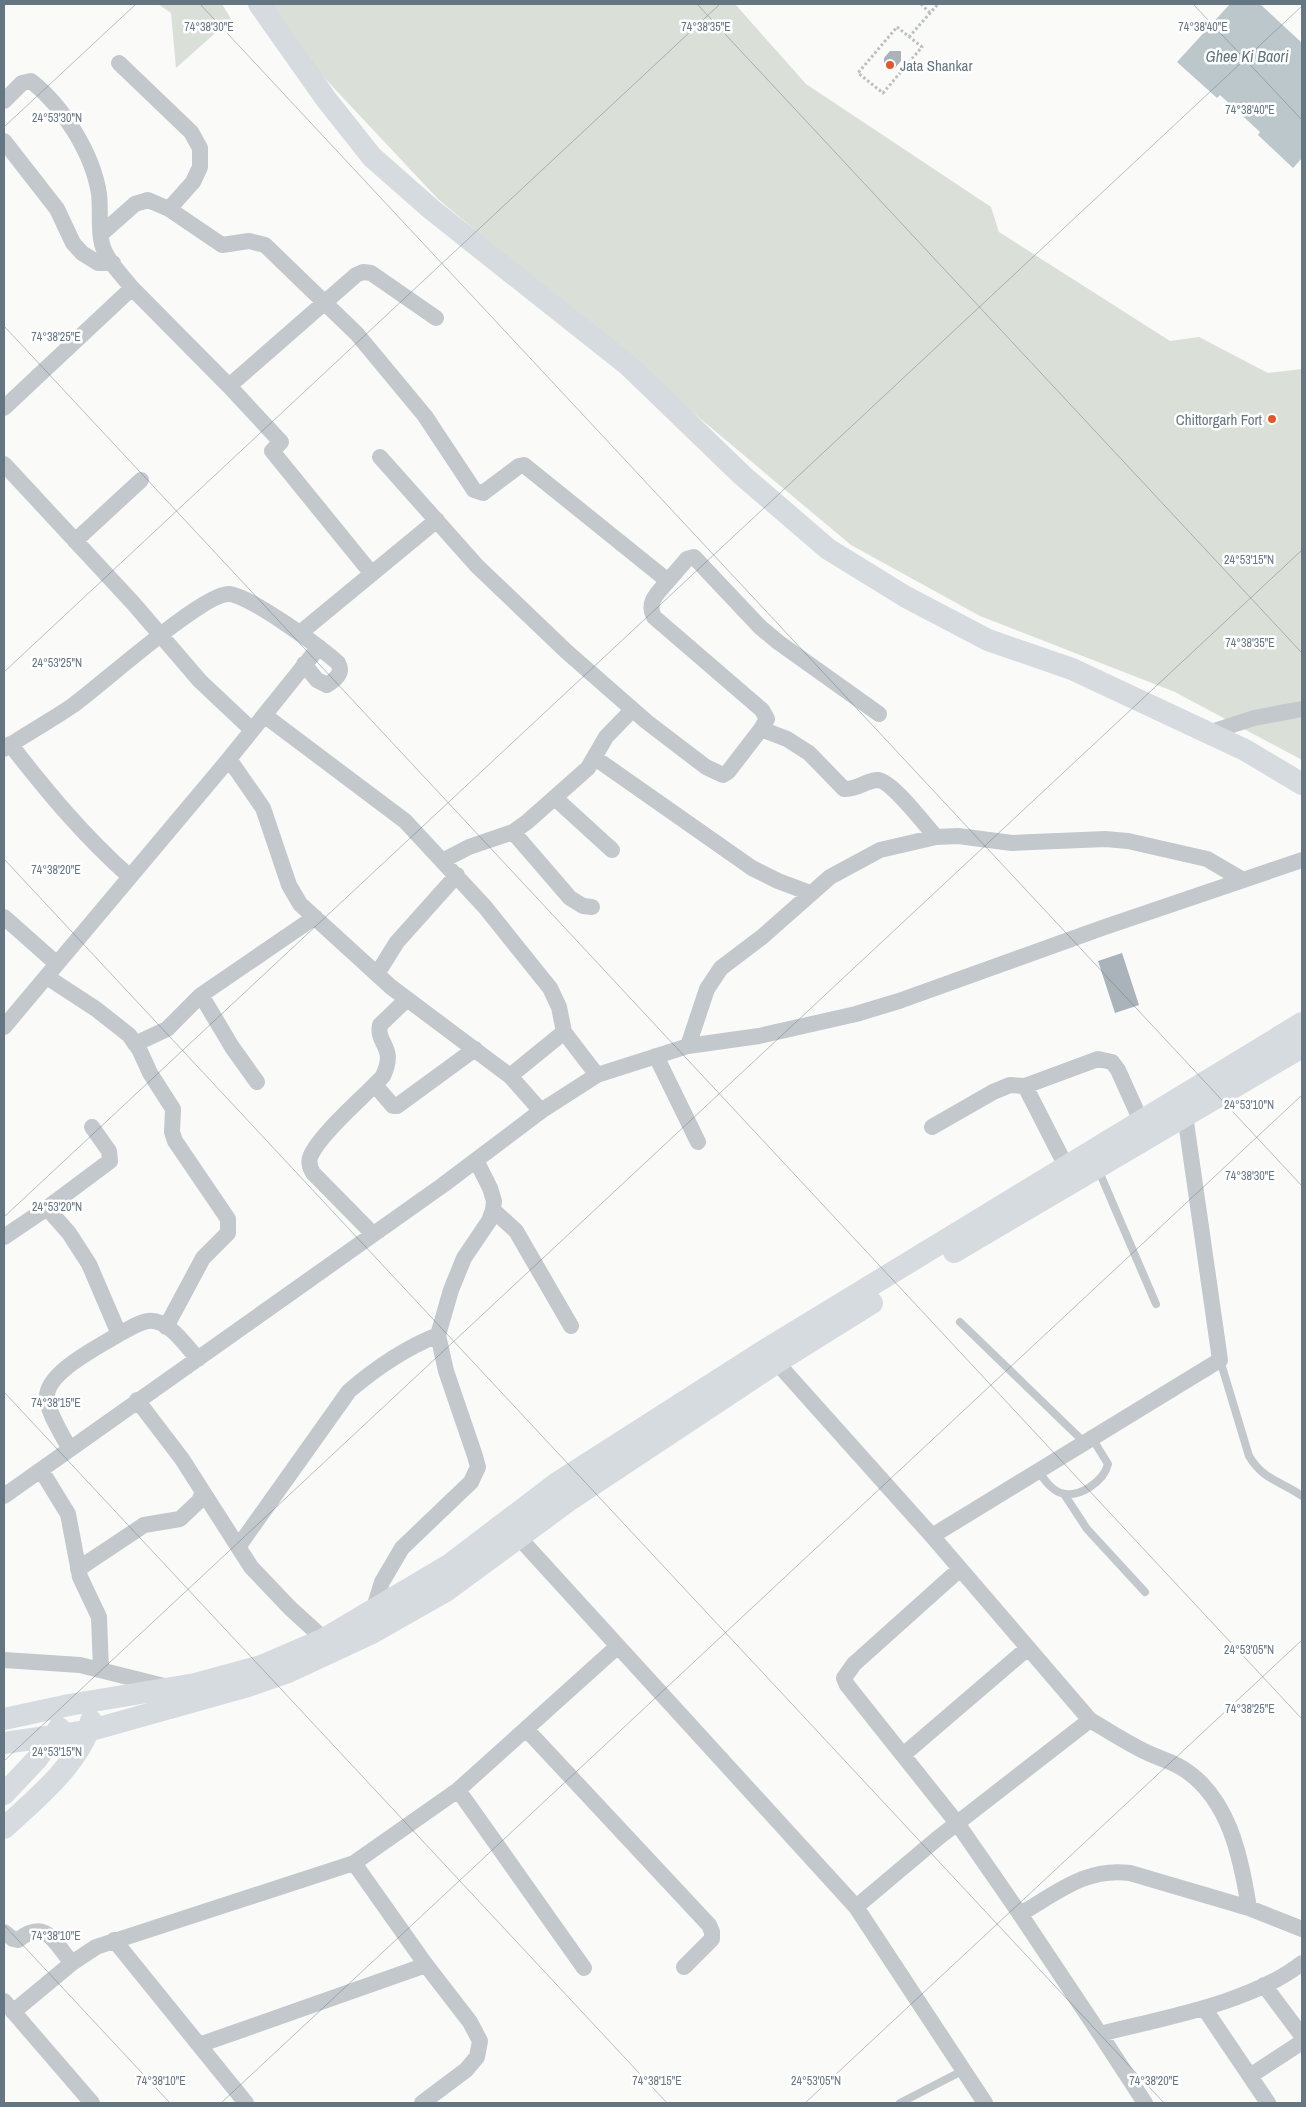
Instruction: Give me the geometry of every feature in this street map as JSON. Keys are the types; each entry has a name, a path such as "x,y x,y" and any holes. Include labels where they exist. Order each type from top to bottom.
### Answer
{"street":[{"path":"259,4 326,99 372,157 438,215 629,366 743,476 828,549 906,597 988,640 1072,669 1260,758 1302,784"},
{"path":"119,63 191,132 200,148 200,167 193,182 170,209"},
{"path":"4,101 22,83 31,81 57,109 88,155 98,191 102,245 114,263 132,288 229,386 281,442 272,452 372,574"},
{"path":"4,141 57,209 73,243 82,253 98,263 114,263"},
{"path":"101,234 142,200 154,201 170,209 222,246 250,241 265,245 357,334 425,416 474,490 483,494 518,466 524,465 668,580"},
{"path":"229,386 325,302 356,276 364,272 371,273 436,318"},
{"path":"4,408 132,288"},
{"path":"380,457 463,551 501,590 632,710 706,767 723,775 733,768 767,719 762,710 654,617 650,610 651,602 686,559 694,558 760,627 778,642 879,714"},
{"path":"4,464 162,635 200,681 252,730"},
{"path":"75,542 141,480"},
{"path":"300,633 437,520"},
{"path":"130,877 86,837 7,747 72,706 212,598 229,594 237,596 300,633 319,646 338,663 341,669 340,674 327,685 317,680 304,664"},
{"path":"4,1027 229,759 319,646"},
{"path":"1208,733 1262,716 1302,709"},
{"path":"442,861 469,847 513,832 555,798 595,758 606,737 632,710"},
{"path":"264,715 405,821 456,875 550,988 559,1008 564,1032 598,1075"},
{"path":"761,728 787,739 810,753 844,789 857,789 872,780 887,784 936,837"},
{"path":"595,758 752,868 778,881 810,893"},
{"path":"229,759 263,808 294,895 300,904 407,999 510,1076 541,1111"},
{"path":"555,798 612,850"},
{"path":"513,832 570,898 583,906 592,907"},
{"path":"688,1046 707,989 714,976 778,924 810,893 836,872 874,853 936,837 958,836 1026,844 1095,840 1128,841 1207,859 1243,880"},
{"path":"4,1496 69,1448 373,1234 541,1111 598,1075 688,1046 743,1040 865,1011 1302,860"},
{"path":"377,974 397,942 456,875"},
{"path":"4,917 52,971 135,1044 173,1109 172,1132 175,1141 228,1219 229,1227 224,1239 203,1258 166,1327"},
{"path":"135,1044 166,1029 201,995 315,917"},
{"path":"201,995 232,1047 257,1082"},
{"path":"373,1234 313,1173 310,1163 311,1155 329,1131 383,1076 388,1065 389,1055 379,1031 380,1025 407,999"},
{"path":"4,1720 69,1705 172,1688 261,1666 324,1639 449,1565 571,1499 661,1429 771,1356 1069,1173 1141,1121 1302,1023"},
{"path":"510,1076 564,1032"},
{"path":"1069,1173 1097,1167 1251,1079 1302,1047"},
{"path":"375,1085 393,1106 397,1106 475,1049"},
{"path":"656,1056 698,1142"},
{"path":"932,1128 993,1092 1010,1085 1025,1086 1098,1059 1112,1062 1118,1070 1141,1121"},
{"path":"1025,1086 1069,1173"},
{"path":"932,1536 1220,1360 1185,1115"},
{"path":"4,1237 110,1161 108,1151 92,1127"},
{"path":"373,1611 382,1582 402,1548 472,1482 477,1474 476,1456 446,1371 438,1335 451,1290 464,1258 489,1221 493,1210 494,1200 490,1188 476,1160"},
{"path":"47,1208 69,1233 89,1264 119,1334"},
{"path":"493,1210 516,1231 571,1326"},
{"path":"69,1448 48,1401 47,1392 62,1371 119,1334 148,1321 160,1323 166,1327 198,1359"},
{"path":"238,1547 349,1390 416,1343 438,1335"},
{"path":"771,1356 932,1536 1090,1720 1145,1752 1180,1766 1198,1779 1216,1801 1229,1827 1242,1868 1249,1908"},
{"path":"137,1400 182,1459 250,1567 324,1639"},
{"path":"41,1470 68,1514 78,1569 99,1617 101,1670"},
{"path":"78,1569 144,1525 180,1519 199,1502 203,1492"},
{"path":"512,1530 856,1907 985,2103"},
{"path":"4,1743 88,1731 245,1687 288,1672 403,1617 446,1590 512,1530"},
{"path":"960,1568 854,1664 844,1678 847,1685 957,1823 1020,1914 1145,2103"},
{"path":"92,2103 8,2007 96,1946 354,1863 458,1790 618,1646"},
{"path":"903,1755 1028,1648"},
{"path":"4,1660 52,1662 101,1670 172,1688"},
{"path":"4,1828 77,1752 88,1731 95,1701"},
{"path":"4,1794 56,1735 69,1705"},
{"path":"856,1907 957,1823 1090,1720"},
{"path":"526,1729 709,1925 712,1939 684,1967"},
{"path":"458,1790 584,1968"},
{"path":"354,1863 426,1965 470,2022 480,2041 477,2056 466,2070 422,2103"},
{"path":"1020,1914 1078,1880 1093,1874 1112,1871 1130,1873 1249,1908 1302,1930"},
{"path":"4,1932 13,1939 18,1940 32,1931 39,1930 46,1933 72,1963"},
{"path":"114,1940 246,2103"},
{"path":"1100,2034 1204,2008 1264,1985 1302,1963"},
{"path":"199,2046 426,1965"},
{"path":"1264,1985 1302,2036"},
{"path":"1204,2008 1268,2103"},
{"path":"1250,2076 1302,2042"}],"lane":[{"path":"1097,1167 1156,1304"},
{"path":"960,1322 1089,1440 1108,1464 1106,1474 1097,1482 1073,1494 1064,1494"},
{"path":"1220,1360 1249,1456 1254,1465 1268,1478 1291,1488 1302,1496"},
{"path":"1038,1471 1048,1484 1064,1494 1087,1529 1145,1592"},
{"path":"900,2103 964,2070"}],"path":[{"path":"920,4 930,13"},
{"path":"909,37 938,4"},
{"path":"897,27 909,37 922,48 883,93 858,73 897,27"}],"shaded area":[{"path":"158,4 222,4 231,19 176,68 171,13"},
{"path":"267,4 735,4 806,84 991,207 999,232 1170,341 1199,337 1268,373 1302,369 1302,760 1175,692 980,616 851,545 438,199 302,54"}],"water":[{"name":"Ghee Ki Baori","path":"1230,4 1260,4 1302,43 1302,158 1293,168 1258,135 1260,132 1220,95 1217,98 1177,62"}],"building":[{"path":"890,51 901,51 901,61 895,68 887,66 884,62 884,58"},
{"path":"1122,953 1139,1005 1115,1013 1098,961"}],"place":[{"name":"Jata Shankar","path":"890,65"},
{"name":"Chittorgarh Fort","path":"1272,419"}]}
